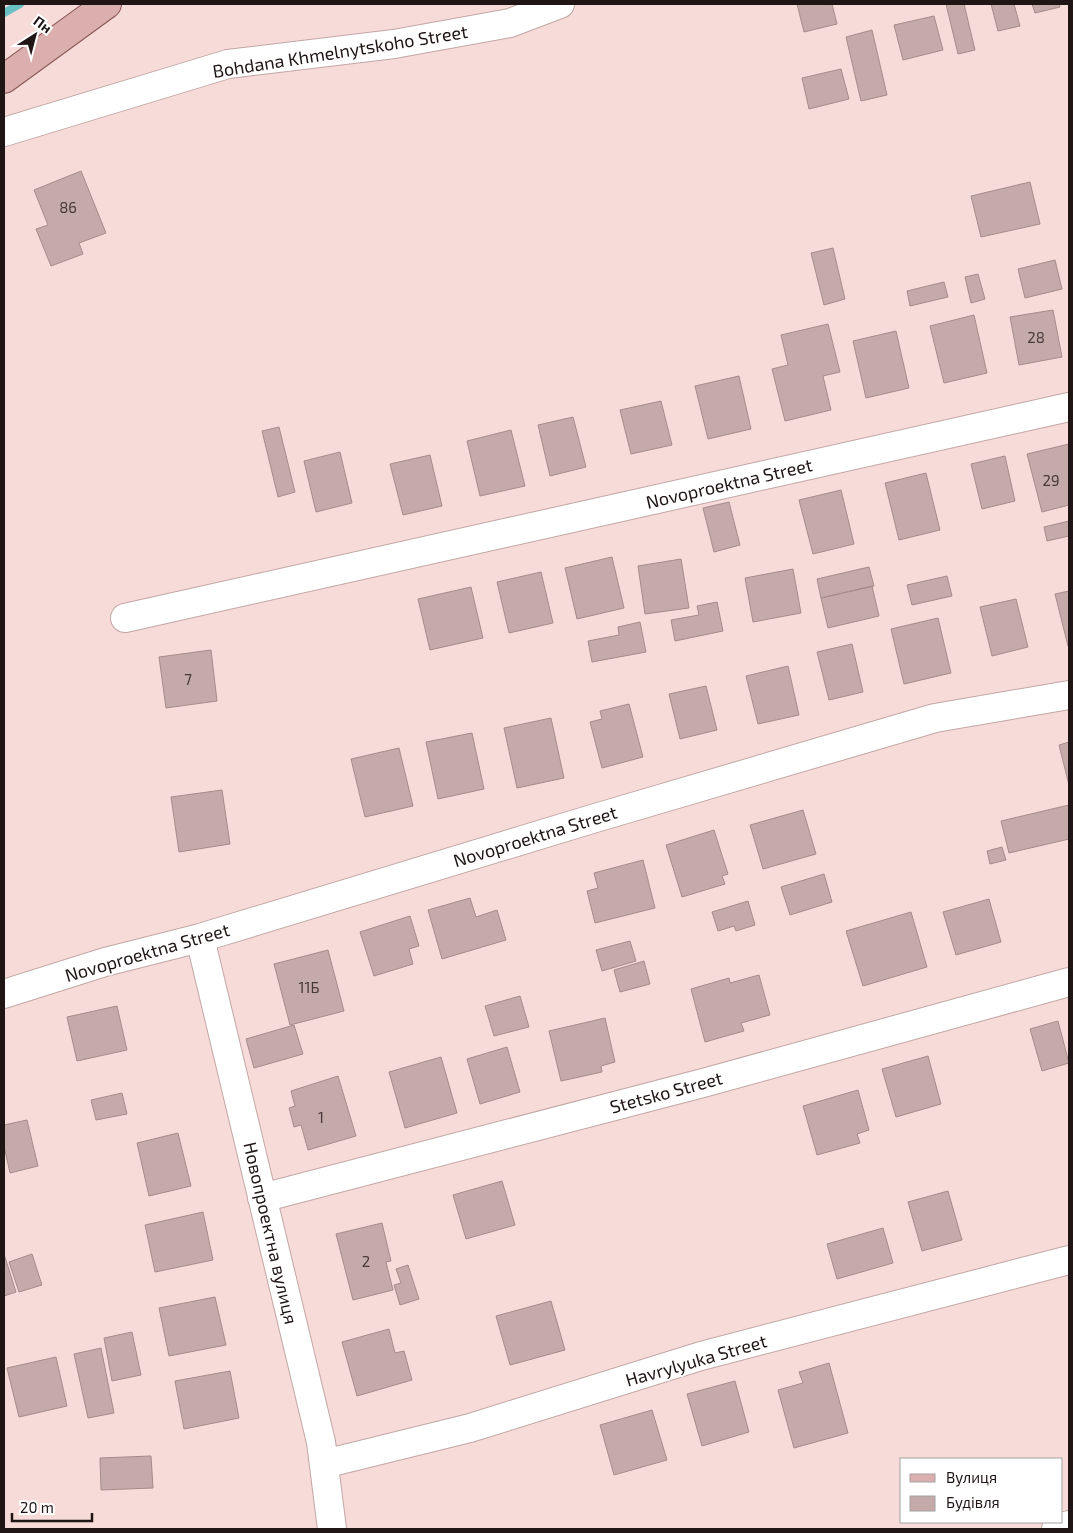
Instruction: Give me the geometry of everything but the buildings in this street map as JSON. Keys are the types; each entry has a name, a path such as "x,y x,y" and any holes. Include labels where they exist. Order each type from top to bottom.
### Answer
{"main road":[{"path":"4,79 107,4"}],"street":[{"name":"Bohdana Khmelnytskoho Street","path":"4,132 228,64 394,44 491,27 510,23 560,4"},
{"name":"Novoproektna Street","path":"125,618 1069,407"},
{"name":"Novoproektna Street","path":"4,994 105,962 200,938 602,816 935,718 1069,695"},
{"name":"Новопроектна вулиця","path":"200,938 321,1442 332,1529"},
{"name":"Stetsko Street","path":"262,1198 703,1083 1069,982"},
{"name":"Havrylyuka Street","path":"324,1464 470,1428 701,1356 1069,1260"},
{"path":"1056,1529 1069,1525"}],"waterway":[{"path":"4,13 20,4"}]}
